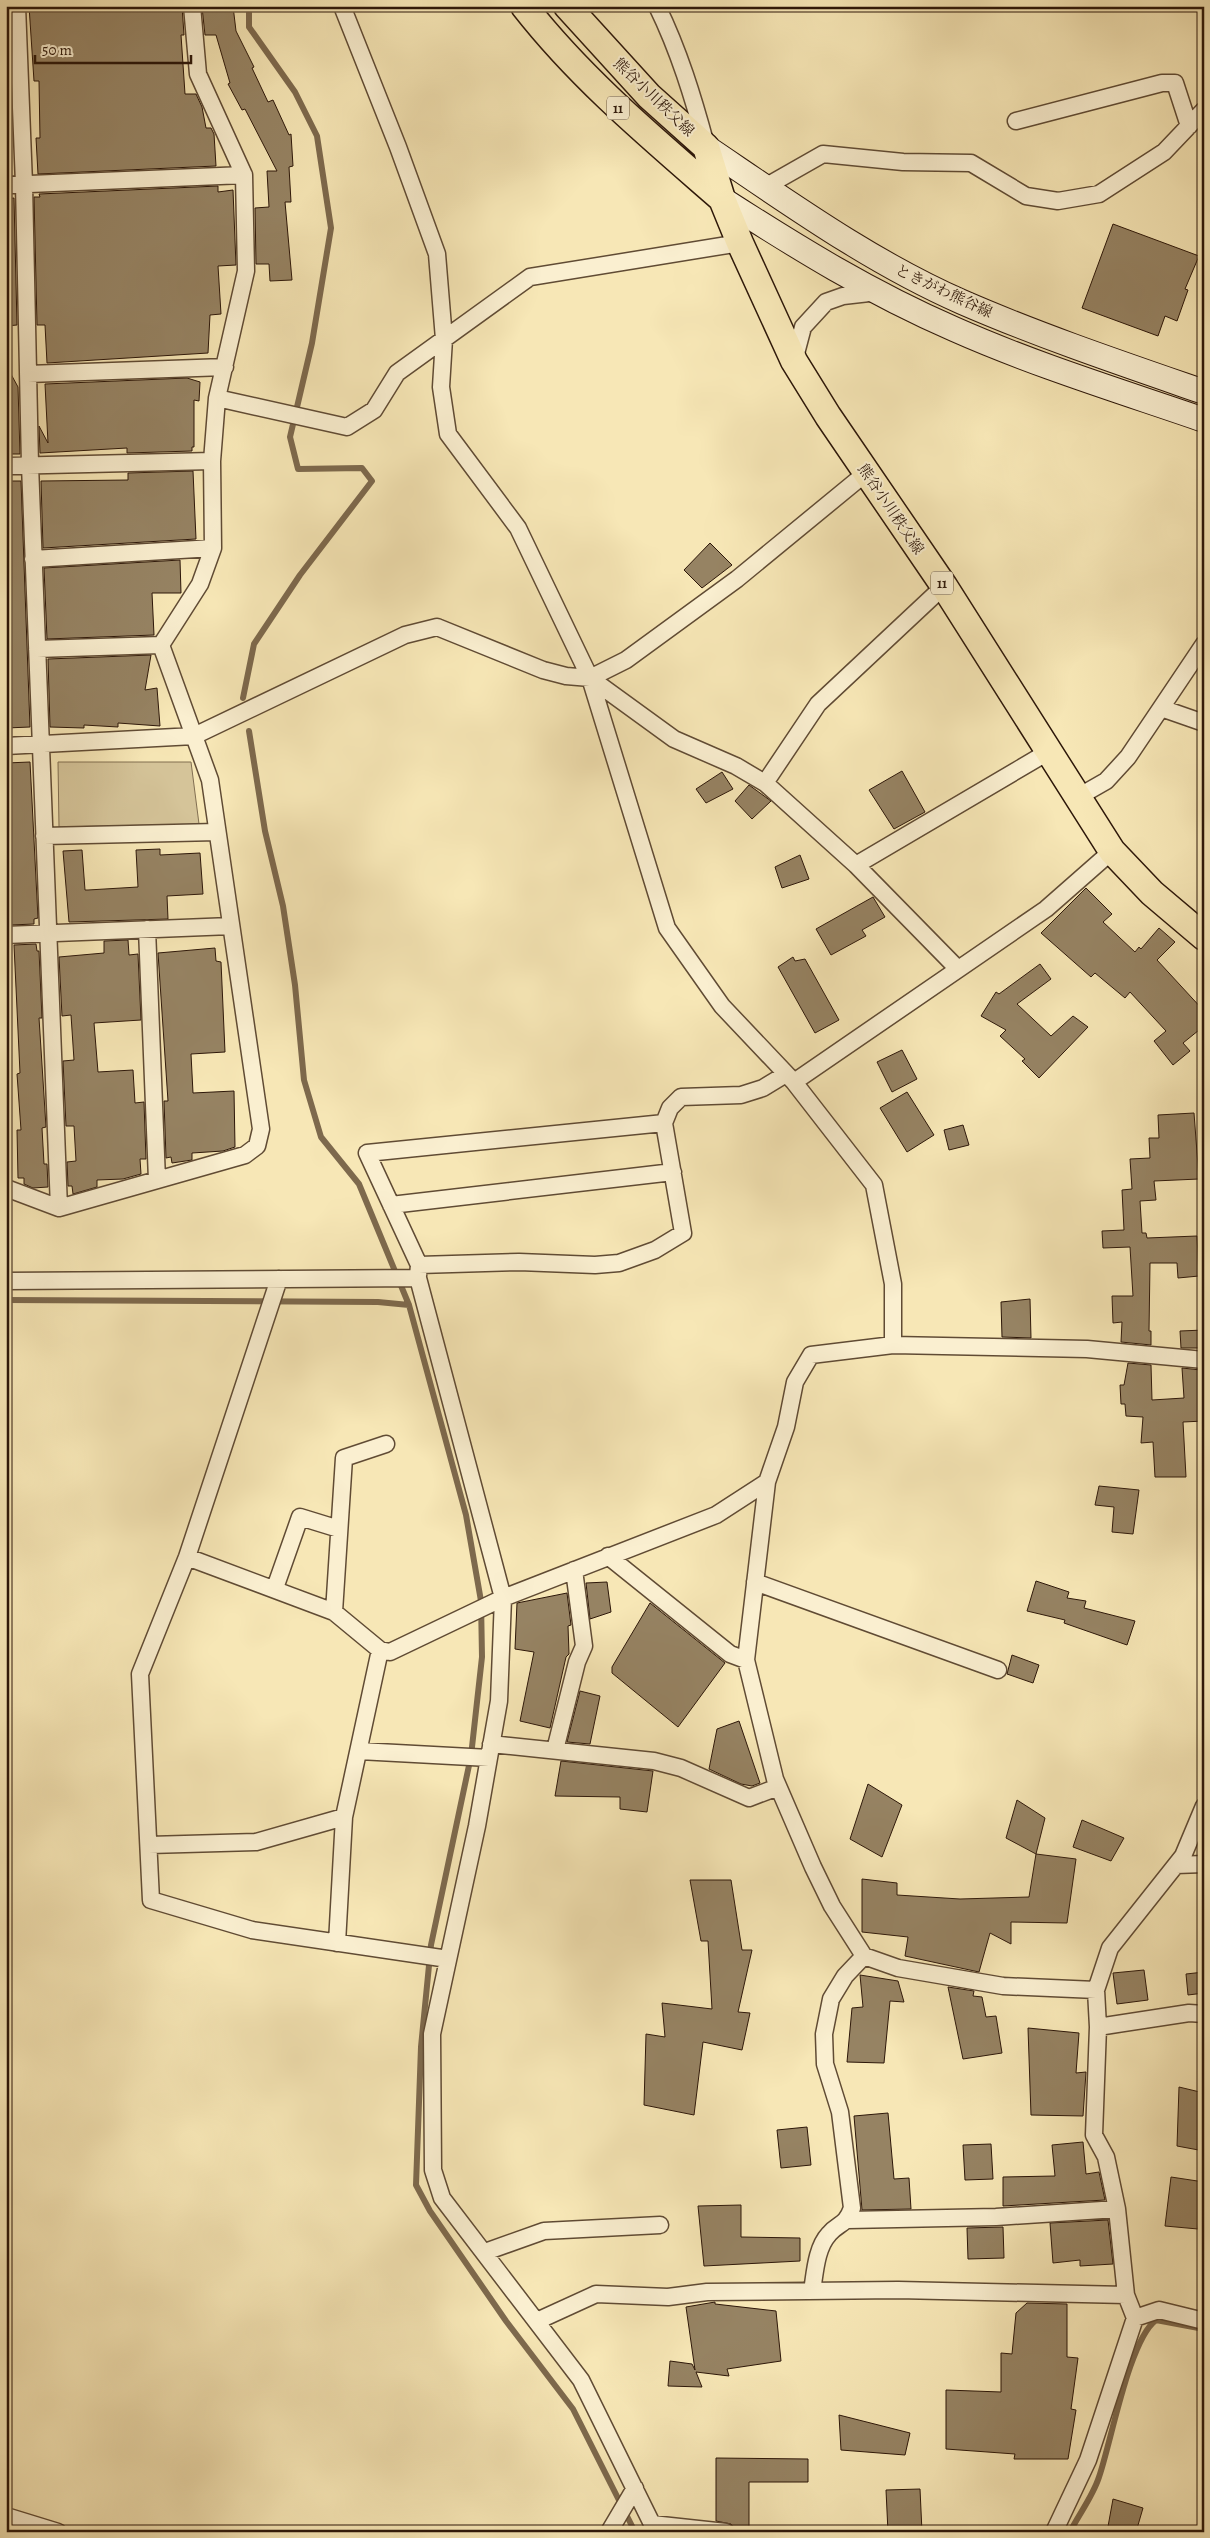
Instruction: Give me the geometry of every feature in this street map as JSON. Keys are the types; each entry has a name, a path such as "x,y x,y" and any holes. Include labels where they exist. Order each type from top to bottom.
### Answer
{"main road":[{"name":"熊谷小川秩父線","path":"524,6 574,64 620,110 722,199"},
{"name":"熊谷小川秩父線","path":"566,6 649,96 706,147 722,199 740,243 794,361 866,473 944,586 1112,851 1152,893 1204,938"},
{"name":"ときがわ熊谷線","path":"706,147 834,234 962,302 1204,392"},
{"name":"ときがわ熊谷線","path":"722,199 818,260 954,329 1017,355 1204,420"}],"street":[{"path":"17,6 24,184 33,559 59,1208"},
{"path":"161,645 200,584 212,548 212,461 217,398 246,271 244,175 198,74 192,6"},
{"path":"342,6 398,147 437,254 444,339 441,387 448,434 518,528 590,678 667,928 722,1006 790,1078 874,1185 893,1284 893,1345"},
{"path":"657,6 674,41 687,76 706,147"},
{"path":"1016,122 1162,83 1175,83 1189,126"},
{"path":"764,187 823,154 903,162 971,163 1026,196 1058,201 1099,194 1164,152 1204,110"},
{"path":"6,185 244,175"},
{"path":"217,398 281,414 347,427 374,410 396,373 530,277 740,243"},
{"path":"794,361 803,327 826,302 843,296 878,292"},
{"path":"28,374 224,367"},
{"path":"6,466 212,461"},
{"path":"590,678 626,660 737,579 866,473"},
{"path":"33,559 212,548"},
{"path":"765,783 818,704 944,586"},
{"path":"6,746 194,736 406,635 437,627 543,670 566,676 590,678 674,739 736,766 765,783 856,865 958,969"},
{"path":"1078,798 1106,781 1128,757 1204,644"},
{"path":"37,649 161,645"},
{"path":"6,1188 59,1208 245,1155 257,1146 261,1129 210,780 161,645"},
{"path":"1161,708 1204,723"},
{"path":"856,865 1048,752"},
{"path":"44,836 217,832"},
{"path":"6,1281 384,1278 519,1262 595,1265 619,1262 655,1250 683,1233 664,1123 670,1108 681,1097 741,1095 790,1078 958,969 1046,909 1112,851"},
{"path":"6,935 231,926"},
{"path":"147,929 157,1180"},
{"path":"664,1123 367,1153 391,1205 417,1274 503,1598 499,1701 477,1826 432,2034 433,2170 442,2198 581,2380 654,2528 726,2532"},
{"path":"391,1205 672,1172"},
{"path":"279,1279 187,1557 140,1674 152,1900 252,1930 448,1959"},
{"path":"1096,1990 1002,1986 898,1968 864,1956 832,1906 778,1787 746,1660 767,1482 786,1427 795,1382 811,1355 893,1345 1086,1349 1204,1360"},
{"path":"334,1612 344,1458 386,1444"},
{"path":"187,1557 275,1588 334,1612 380,1650 390,1652 503,1598 716,1515 767,1482"},
{"path":"275,1588 300,1517 340,1530"},
{"path":"608,1556 730,1654 746,1660"},
{"path":"555,1750 577,1662 584,1646 574,1570"},
{"path":"755,1582 998,1670"},
{"path":"336,1942 344,1817 380,1650"},
{"path":"359,1751 555,1750 654,1761 680,1768 749,1798 778,1787"},
{"path":"1054,2532 1088,2460 1135,2318 1126,2295 1117,2210 1106,2157 1094,2134 1098,2027 1096,1990 1110,1948 1183,1856 1204,1806"},
{"path":"149,1845 256,1842 344,1817"},
{"path":"1176,1865 1204,1864"},
{"path":"848,2220 852,2208 850,2189 840,2112 825,2064 824,2034 831,1999 845,1976 864,1956"},
{"path":"1098,2027 1189,2013 1204,2014"},
{"path":"812,2291 817,2260 828,2234 848,2220 996,2217 1117,2210"},
{"path":"485,2252 544,2231 660,2225"},
{"path":"537,2320 596,2294 668,2297 707,2292 908,2290 1126,2295"},
{"path":"1135,2318 1159,2310 1204,2321"},
{"path":"609,2532 635,2488"},
{"path":"6,2516 58,2532"}],"shaded area":[{"path":"58,762 191,762 199,824 59,827"}],"building":[{"path":"29,6 182,6 184,35 181,35 185,94 196,94 202,107 206,128 211,128 214,134 216,166 38,174 36,138 40,138 39,81 34,81"},
{"path":"233,6 236,31 254,67 252,68 268,102 273,100 289,135 291,134 293,166 289,167 291,202 285,202 292,280 270,281 269,264 256,264 255,208 269,207 267,171 277,171 245,109 242,110 228,84 230,83 216,35 205,35 202,7"},
{"path":"218,186 218,192 233,190 236,265 218,266 221,314 210,315 208,353 47,363 45,325 37,325 34,197 40,197 39,194"},
{"path":"14,198 17,325 6,326 6,199"},
{"path":"1113,224 1199,256 1185,289 1188,290 1177,321 1165,316 1158,336 1082,308"},
{"path":"6,365 18,387 20,454 6,454"},
{"path":"187,378 200,382 199,401 194,400 194,447 192,447 192,451 127,453 127,448 40,453 39,426 48,443 45,384"},
{"path":"193,471 196,539 43,548 41,481 128,480 128,473"},
{"path":"6,481 21,481 30,727 6,728"},
{"path":"710,543 732,565 702,588 684,570"},
{"path":"180,560 181,593 152,593 154,635 47,639 44,568"},
{"path":"151,655 145,690 157,688 160,726 118,723 118,727 84,725 84,728 50,727 48,659"},
{"path":"30,762 38,918 34,919 34,924 11,925 6,763"},
{"path":"902,771 925,812 894,829 869,790"},
{"path":"722,772 733,789 706,803 696,789"},
{"path":"749,785 771,801 752,819 735,801"},
{"path":"160,849 160,855 200,853 203,894 167,896 168,919 69,922 63,851 82,850 85,890 88,890 138,887 136,850"},
{"path":"800,855 809,879 782,888 775,867"},
{"path":"1086,888 1112,914 1103,922 1135,952 1139,947 1141,949 1159,928 1175,942 1157,960 1204,1011 1204,1026 1183,1043 1190,1051 1173,1065 1154,1041 1166,1031 1130,992 1125,998 1095,973 1091,977 1041,933"},
{"path":"873,897 885,917 862,930 866,936 831,955 816,929"},
{"path":"128,940 129,955 138,954 141,1020 94,1023 98,1072 133,1070 135,1103 144,1102 146,1159 140,1159 141,1174 123,1179 97,1180 97,1187 73,1194 72,1186 68,1186 67,1162 76,1161 74,1126 66,1126 63,1061 74,1060 71,1015 62,1016 59,957 104,953 104,941"},
{"path":"36,944 37,951 39,951 42,1018 39,1018 46,1127 42,1128 44,1164 47,1164 48,1187 33,1188 24,1184 24,1178 18,1178 17,1130 21,1130 17,1074 20,1073 14,945"},
{"path":"215,948 216,961 221,962 225,1052 191,1054 193,1093 234,1091 235,1147 223,1151 192,1153 192,1160 172,1163 171,1157 166,1158 164,1101 168,1101 158,953"},
{"path":"793,957 795,961 805,959 839,1020 815,1033 778,967"},
{"path":"1040,964 1051,979 1017,1004 1051,1036 1073,1016 1088,1027 1039,1078 1022,1061 1025,1059 1000,1036 1006,1030 981,1016 996,992 999,994"},
{"path":"902,1050 917,1079 892,1092 877,1062"},
{"path":"907,1092 934,1135 907,1152 880,1108"},
{"path":"1194,1113 1199,1179 1154,1181 1156,1200 1140,1201 1142,1233 1146,1233 1147,1238 1197,1236 1199,1276 1178,1278 1177,1263 1150,1263 1149,1331 1151,1331 1151,1345 1121,1342 1122,1322 1113,1323 1112,1296 1133,1296 1130,1247 1103,1248 1102,1231 1124,1230 1122,1190 1132,1189 1130,1159 1150,1158 1149,1138 1159,1138 1158,1115"},
{"path":"963,1125 969,1145 949,1150 944,1130"},
{"path":"1030,1299 1031,1338 1002,1337 1001,1302"},
{"path":"1204,1330 1204,1348 1181,1348 1180,1331"},
{"path":"1128,1363 1151,1365 1152,1400 1184,1398 1182,1368 1201,1370 1204,1421 1183,1422 1186,1477 1155,1477 1153,1442 1141,1443 1143,1417 1126,1416 1125,1404 1121,1404 1120,1385 1124,1385"},
{"path":"1099,1486 1139,1490 1133,1534 1112,1532 1114,1507 1095,1505"},
{"path":"1036,1581 1069,1592 1067,1598 1086,1601 1084,1608 1135,1621 1127,1645 1064,1623 1065,1620 1027,1611"},
{"path":"607,1582 611,1612 590,1619 586,1583"},
{"path":"567,1593 571,1625 568,1626 569,1654 566,1657 550,1728 520,1721 534,1652 515,1649 517,1603"},
{"path":"650,1603 725,1663 678,1727 612,1673 612,1667"},
{"path":"1012,1655 1039,1665 1033,1683 1007,1674"},
{"path":"580,1691 600,1696 590,1744 567,1742"},
{"path":"739,1721 760,1783 752,1786 741,1784 709,1769 717,1729"},
{"path":"561,1761 653,1771 647,1812 620,1809 620,1797 555,1796"},
{"path":"868,1784 902,1805 882,1857 850,1839"},
{"path":"1017,1800 1045,1818 1036,1854 1006,1838"},
{"path":"1082,1820 1124,1838 1111,1861 1073,1847"},
{"path":"1036,1854 1076,1859 1067,1923 1011,1922 1011,1944 990,1933 979,1972 905,1956 908,1937 862,1932 862,1879 897,1883 897,1895 960,1899 1029,1897"},
{"path":"690,1880 731,1880 742,1950 752,1950 738,2012 750,2013 742,2050 703,2042 694,2115 644,2105 646,2034 665,2037 662,2003 712,2009 708,1941 701,1941"},
{"path":"1144,1970 1148,2000 1117,2004 1113,1973"},
{"path":"1204,1972 1204,1993 1188,1995 1186,1974"},
{"path":"860,1975 898,1981 904,2002 890,2001 884,2063 847,2062 852,2008 863,2007"},
{"path":"948,1987 974,1991 973,1996 982,1997 986,2017 996,2016 1002,2053 963,2059"},
{"path":"1028,2028 1079,2033 1076,2073 1086,2072 1083,2116 1031,2115"},
{"path":"1179,2087 1204,2093 1204,2151 1177,2146"},
{"path":"888,2113 894,2179 909,2178 911,2209 862,2210 854,2116"},
{"path":"807,2127 811,2165 781,2168 777,2130"},
{"path":"1083,2142 1086,2174 1099,2172 1105,2200 1003,2206 1003,2177 1055,2176 1052,2145"},
{"path":"991,2144 993,2179 965,2180 963,2145"},
{"path":"1171,2177 1204,2182 1198,2229 1165,2226"},
{"path":"741,2205 741,2237 800,2238 800,2261 704,2266 698,2206"},
{"path":"1108,2220 1113,2264 1080,2266 1080,2260 1053,2263 1050,2223"},
{"path":"1003,2227 1004,2258 968,2259 967,2228"},
{"path":"715,2302 715,2304 776,2311 781,2361 727,2369 729,2376 696,2372 702,2387 668,2386 670,2361 692,2364 695,2370 686,2307"},
{"path":"1027,2303 1067,2304 1067,2357 1078,2358 1071,2409 1076,2410 1068,2459 1014,2459 1015,2454 946,2449 946,2390 1001,2392 1001,2353 1012,2354 1016,2313"},
{"path":"839,2415 910,2433 905,2455 841,2450"},
{"path":"716,2458 808,2459 808,2482 749,2482 749,2529 735,2529 731,2524 716,2521"},
{"path":"920,2489 922,2532 888,2532 886,2490"},
{"path":"1113,2499 1143,2508 1136,2532 1107,2532"}],"waterway":[{"path":"243,698 254,644 300,575 372,481 362,468 298,469 290,437 312,343 331,228 317,136 295,92 249,27 249,6"},
{"path":"249,731 265,831 283,906 295,985 304,1080 321,1137 359,1184 409,1305 466,1515 481,1601 482,1657 471,1756 431,1945 421,2047 416,2185 430,2211 506,2321 573,2409 635,2532"},
{"path":"6,1300 378,1302 409,1305"},
{"path":"1070,2532 1096,2484 1129,2370 1146,2331 1156,2320 1204,2329"}]}
